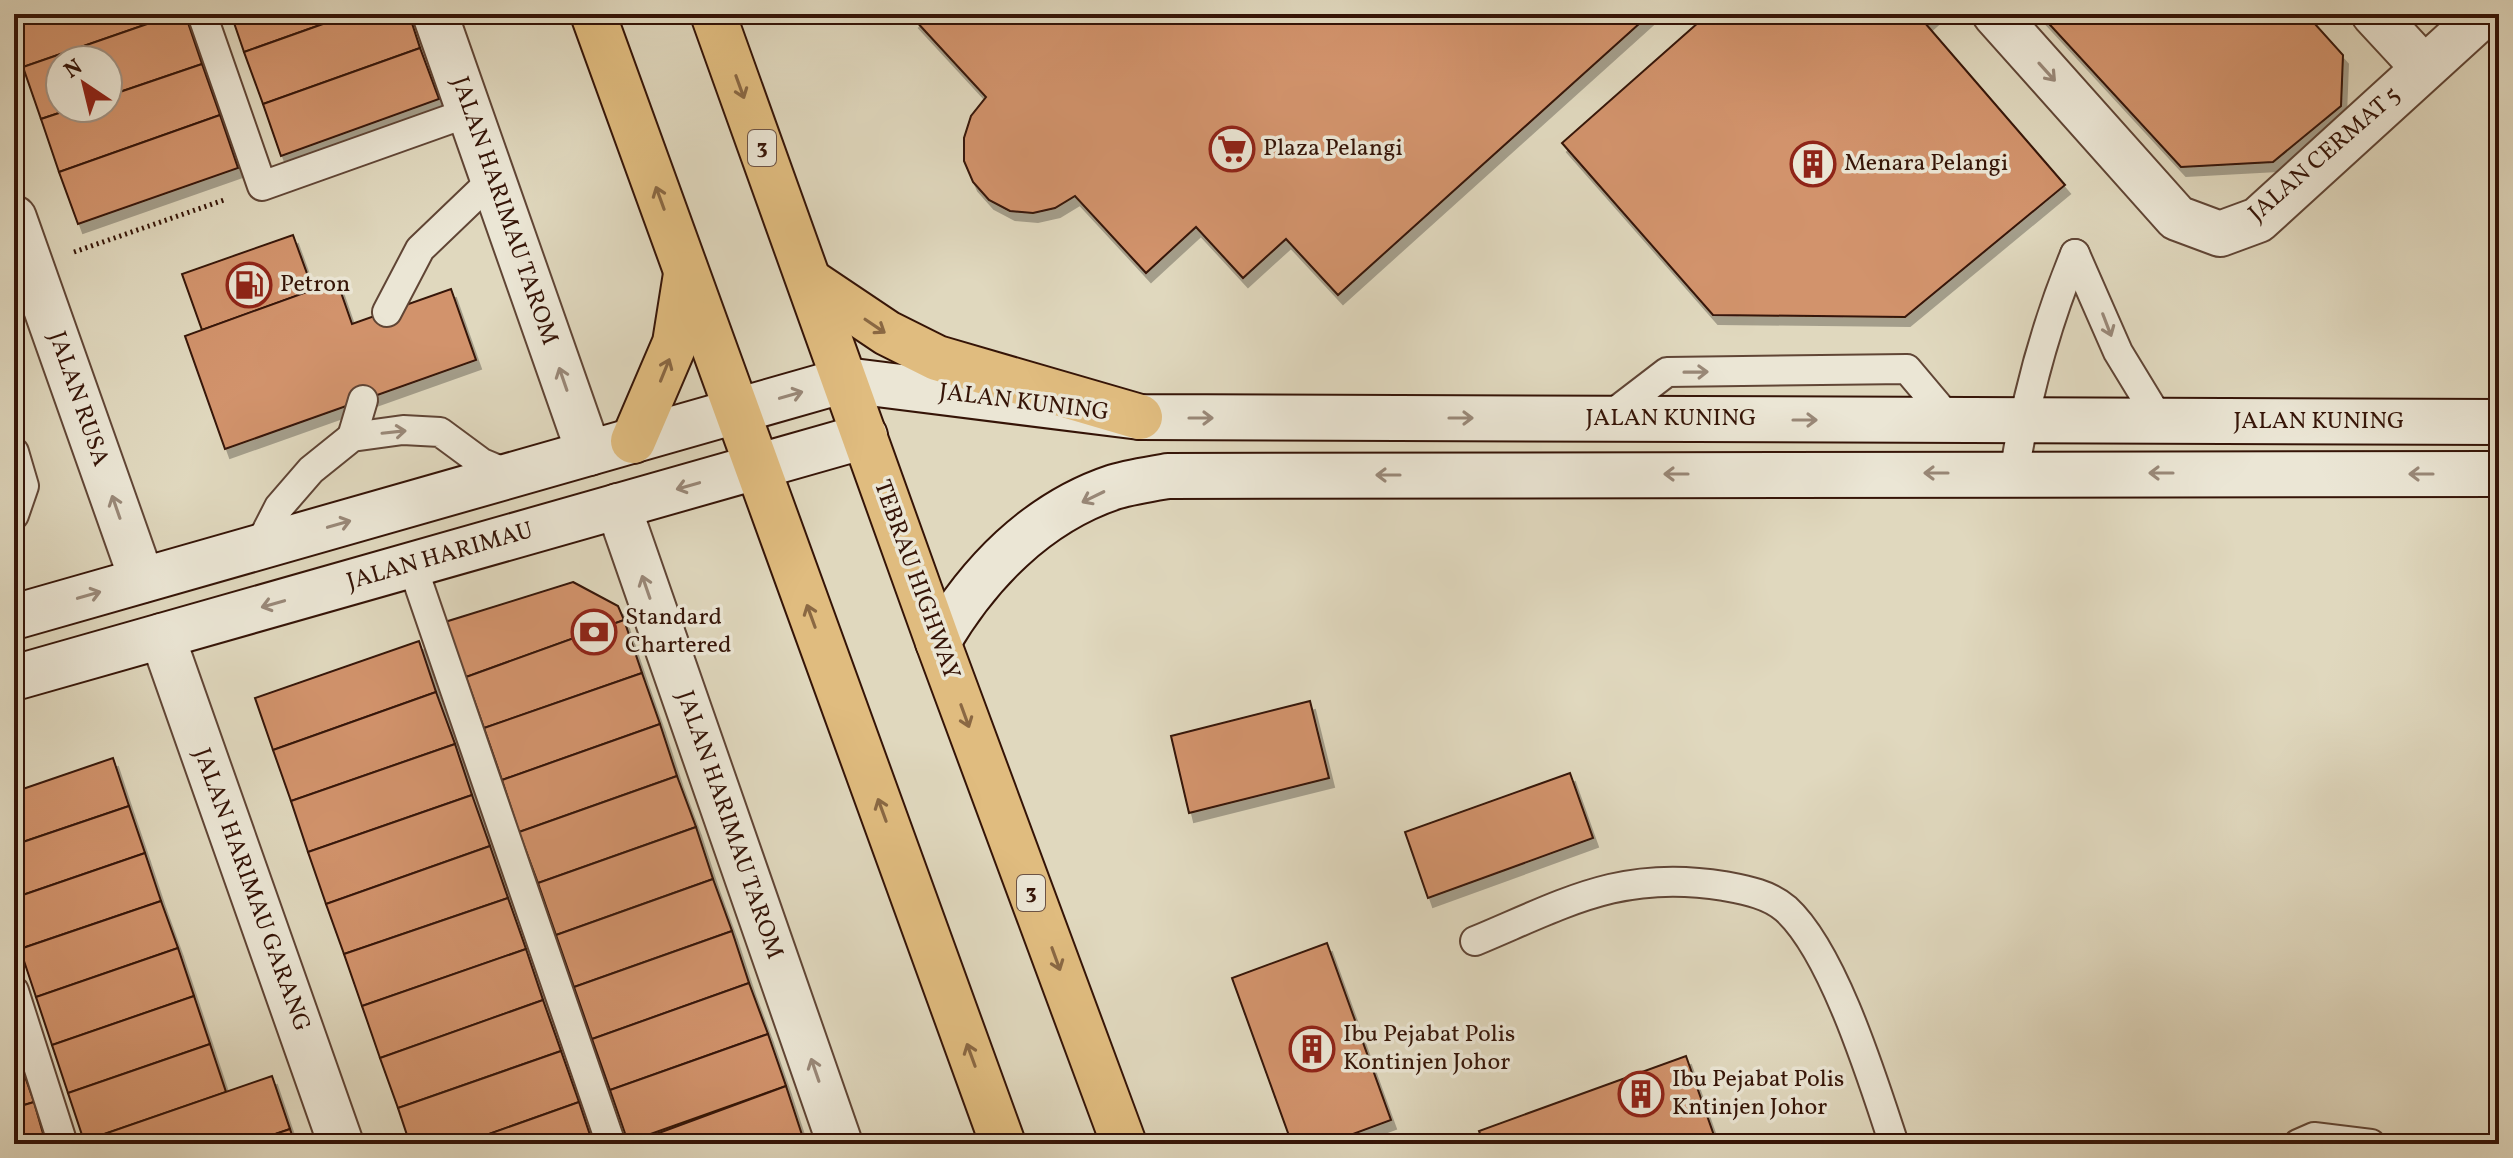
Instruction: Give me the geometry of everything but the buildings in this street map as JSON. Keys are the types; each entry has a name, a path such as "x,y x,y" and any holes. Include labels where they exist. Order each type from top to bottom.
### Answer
{"highway":[{"path":"593,14 1003,1144"},
{"name":"TEBRAU HIGHWAY","path":"713,14 938,642 1124,1144"},
{"path":"633,441 675,343 687,272"},
{"path":"811,282 887,333 937,358 1140,417"}],"street":[{"name":"JALAN HARIMAU TAROM","path":"435,14 589,453"},
{"name":"JALAN CERMAT 5","path":"1995,14 2177,218 2220,234 2258,220 2484,14"},
{"path":"2374,14 2424,68"},
{"name":"JALAN RUSA","path":"20,238 142,580"},
{"path":"14,617 845,380"},
{"name":"JALAN KUNING","path":"845,380 1140,417 2499,422"},
{"name":"JALAN HARIMAU","path":"14,678 865,436"},
{"path":"938,642 964,598 1024,538 1112,488 1168,476 2499,474"},
{"name":"JALAN HARIMAU TAROM","path":"618,506 840,1144"},
{"name":"JALAN HARIMAU GARANG","path":"162,636 341,1144"}],"lane":[{"path":"202,14 262,186 470,112"},
{"path":"387,312 420,249 493,179"},
{"path":"2014,473 2022,421 2057,298 2075,254 2118,352 2160,421"},
{"path":"352,437 363,400"},
{"path":"258,548 279,507 311,470 352,437 403,430 440,432 482,463 511,475"},
{"path":"14,452 24,486 14,515"},
{"path":"412,565 611,1144"},
{"path":"1475,941 1599,890 1643,880 1677,880 1756,892 1785,908 1817,949 1865,1057 1894,1144"},
{"path":"14,991 63,1144"},
{"path":"2298,1144 2314,1137 2371,1144"}],"path":[{"path":"20,238 262,186"}],"place":[{"name":"Plaza Pelangi","path":"1232,149"},
{"name":"Menara Pelangi","path":"1813,164"},
{"name":"Petron","path":"249,285"},
{"name":"Standard Chartered","path":"594,632"},
{"name":"Ibu Pejabat Polis Kontinjen Johor","path":"1312,1049"},
{"name":"Ibu Pejabat Polis Kntinjen Johor","path":"1641,1094"}]}
